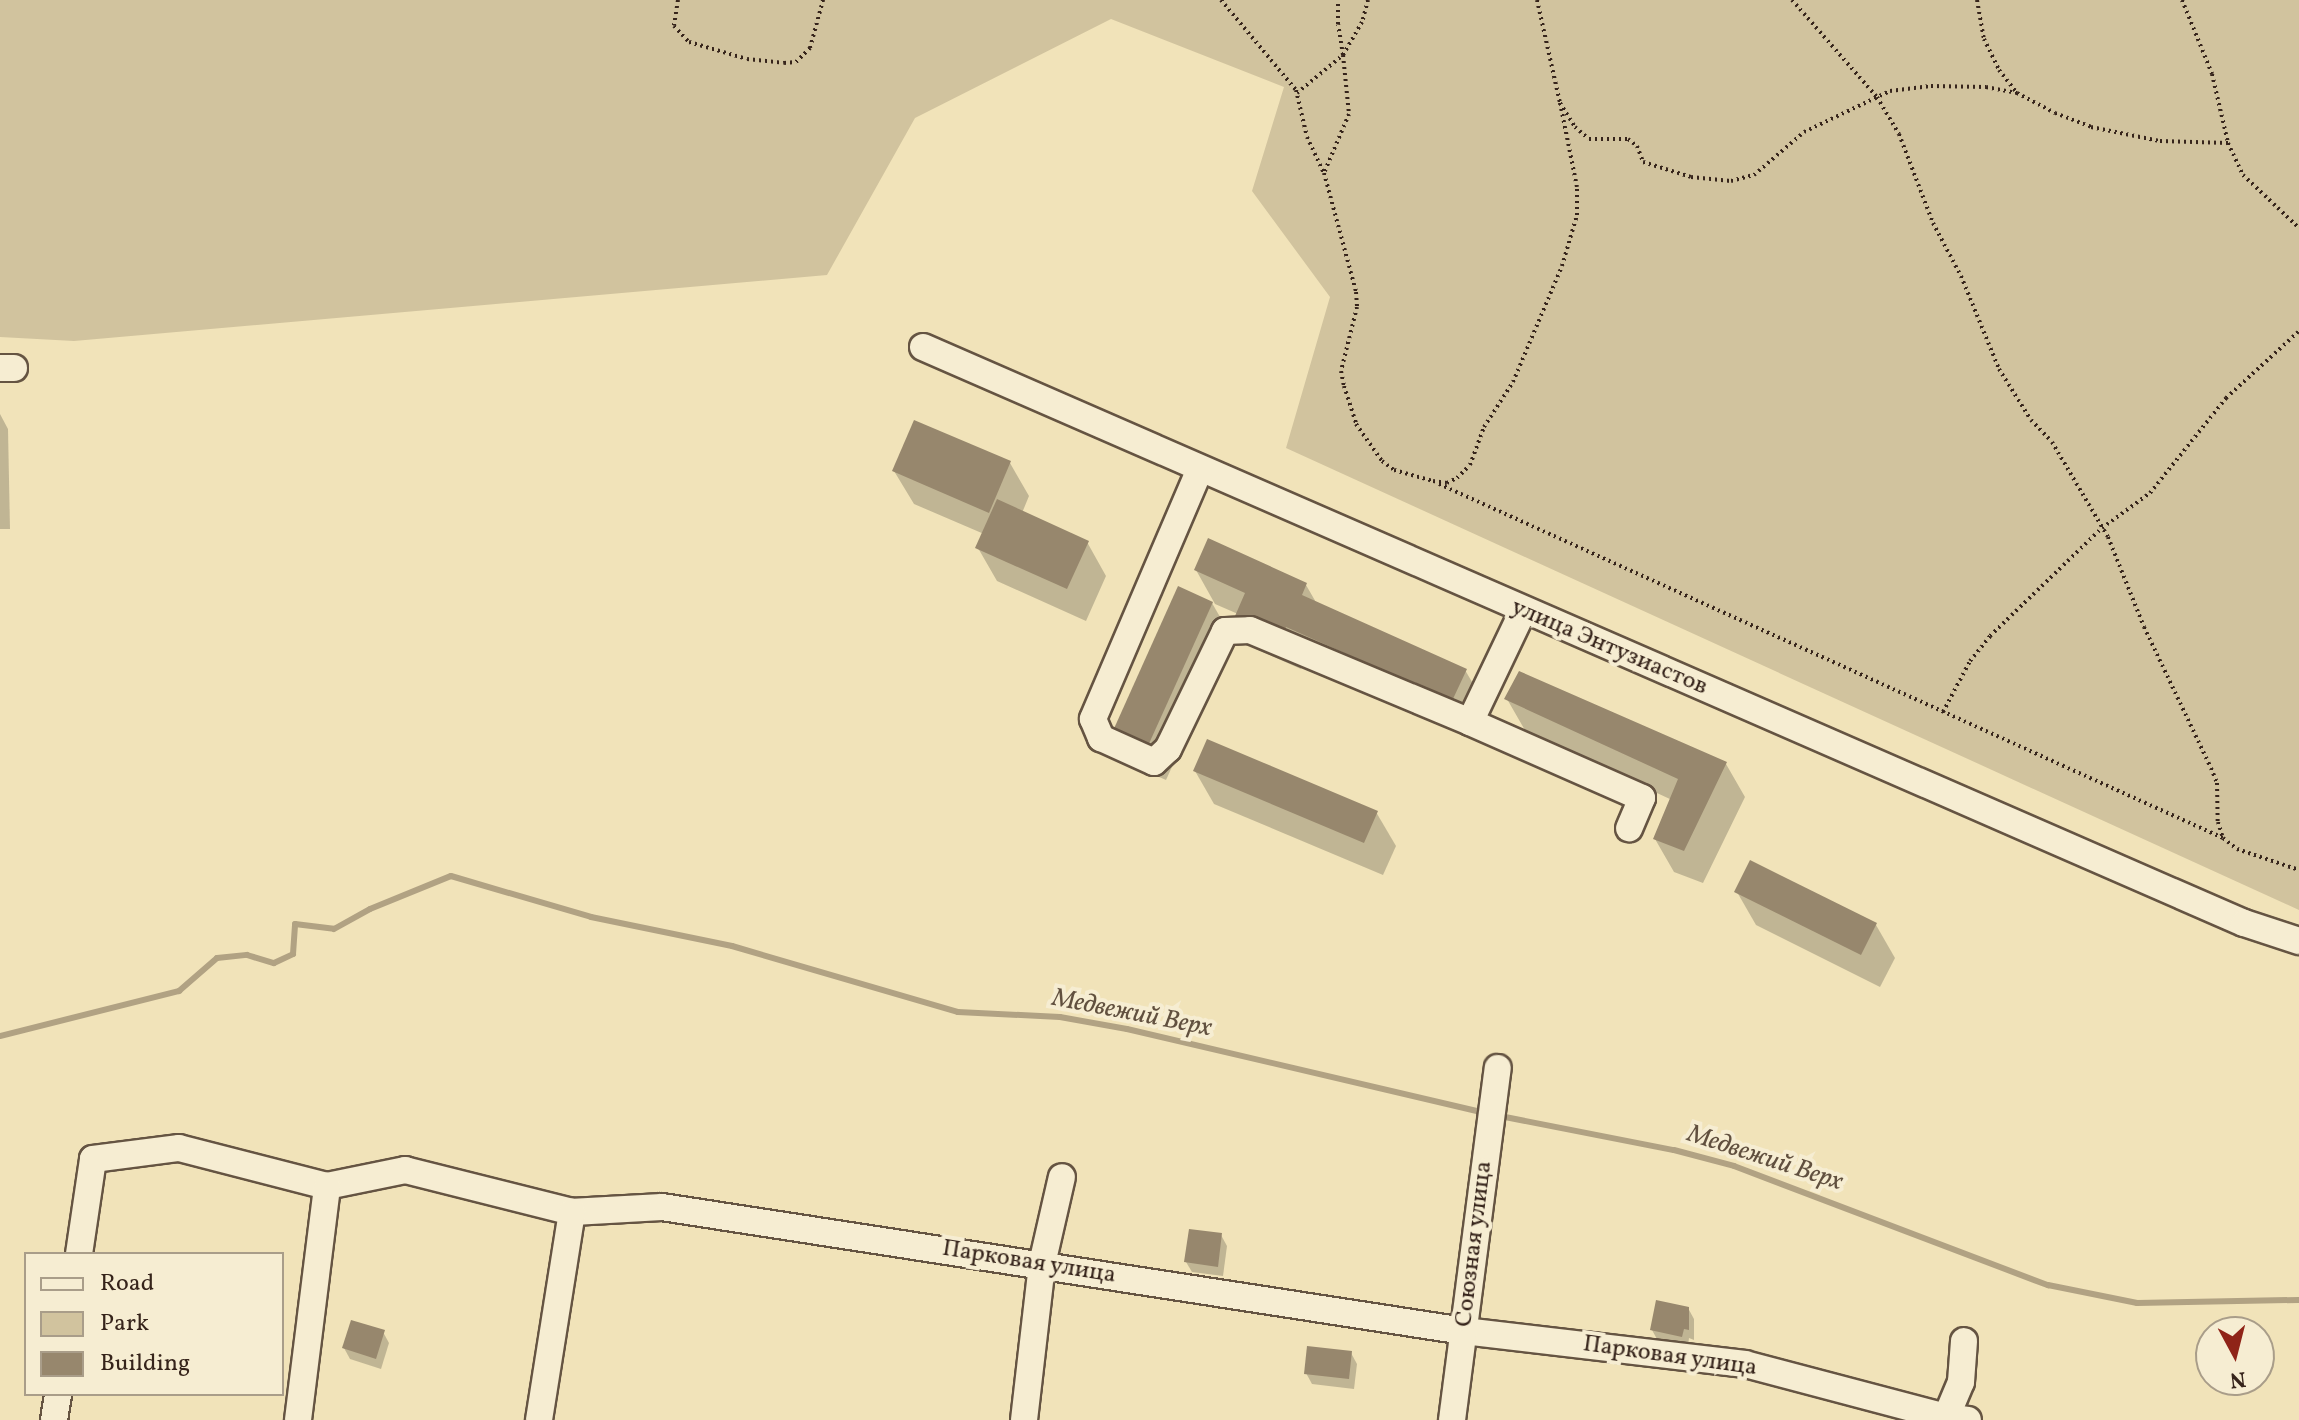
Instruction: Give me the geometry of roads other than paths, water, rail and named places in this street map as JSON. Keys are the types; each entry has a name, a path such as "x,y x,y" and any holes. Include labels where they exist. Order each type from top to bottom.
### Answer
{"street":[{"name":"улица Энтузиастов","path":"923,347 2244,923 2299,941"},
{"path":"1200,469 1093,719 1101,738 1154,762 1168,749 1225,631 1250,630 1642,798 1629,828"},
{"path":"1470,722 1523,611"},
{"name":"Союзная улица","path":"1452,1420 1498,1068"},
{"name":"Парковая улица","path":"79,1252 93,1159 179,1148 327,1186 405,1170 572,1212 662,1207 1464,1331 1745,1364 1953,1419"},
{"path":"1024,1420 1042,1264 1062,1177"},
{"path":"298,1420 327,1186"},
{"path":"539,1420 572,1212"},
{"path":"1953,1419 1961,1382 1964,1341"},
{"path":"54,1420 58,1396"}],"waterway":[{"name":"Медвежий Верх","path":"0,1036 179,991 217,958 247,955 274,963 293,954 295,924 334,929 370,909 451,876 591,917 732,946 958,1012 1060,1017 1127,1029 1485,1113"},
{"name":"Медвежий Верх","path":"1500,1116 1674,1150 1734,1166 2048,1285 2137,1303 2299,1300"}]}
